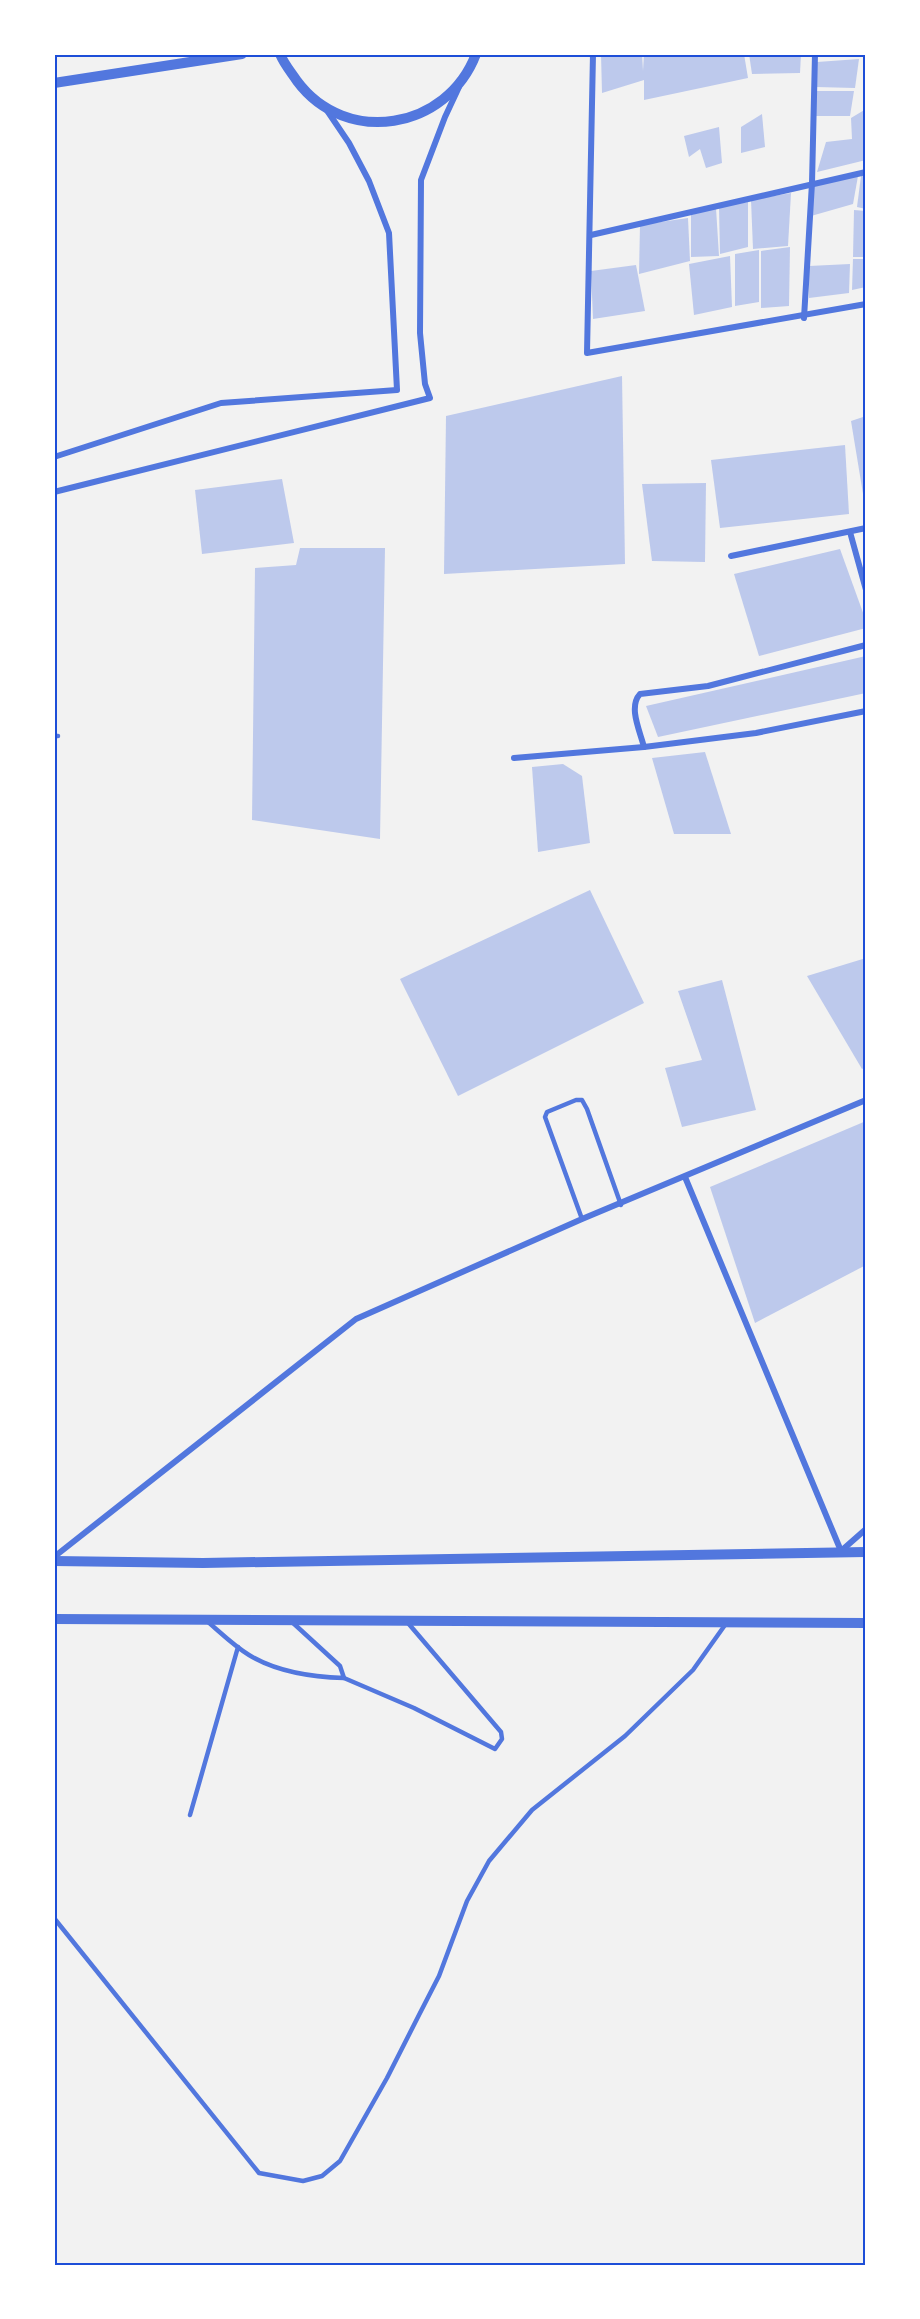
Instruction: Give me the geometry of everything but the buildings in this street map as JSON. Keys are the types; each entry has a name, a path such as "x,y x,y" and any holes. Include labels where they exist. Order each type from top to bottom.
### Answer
{"street":[{"path":"54,83 242,54"},
{"path":"280,54 308,96 326,109 357,120 373,122 400,120 433,106 463,79"},
{"path":"593,54 587,353 804,317 866,304"},
{"path":"804,317 812,183 815,54"},
{"path":"54,492 430,398 425,384 420,333 421,180 445,117 476,57"},
{"path":"54,457 221,403 397,390 389,233 369,181 349,143 326,109"},
{"path":"591,235 866,172"},
{"path":"731,556 866,528"},
{"path":"850,532 866,590"},
{"path":"644,747 633,706 640,694 708,686 866,645"},
{"path":"514,758 644,747 756,733 866,711"},
{"path":"54,1559 356,1319 582,1219 621,1205 866,1100"},
{"path":"685,1177 841,1551"},
{"path":"841,1551 866,1529"},
{"path":"54,1559 203,1563 866,1552"},
{"path":"54,1619 866,1623"}],"lane":[{"path":"582,1219 545,1117 547,1112 576,1100 582,1100 587,1109 621,1205"},
{"path":"206,1620 238,1647 272,1666 297,1673 344,1678 414,1708 495,1749 502,1739 501,1732 407,1621"},
{"path":"290,1621 340,1666 344,1678"},
{"path":"54,1918 259,2173 303,2181 322,2176 340,2161 387,2078 439,1976 467,1901 489,1861 532,1810 625,1736 693,1670 727,1622"},
{"path":"190,1815 238,1647"}]}
